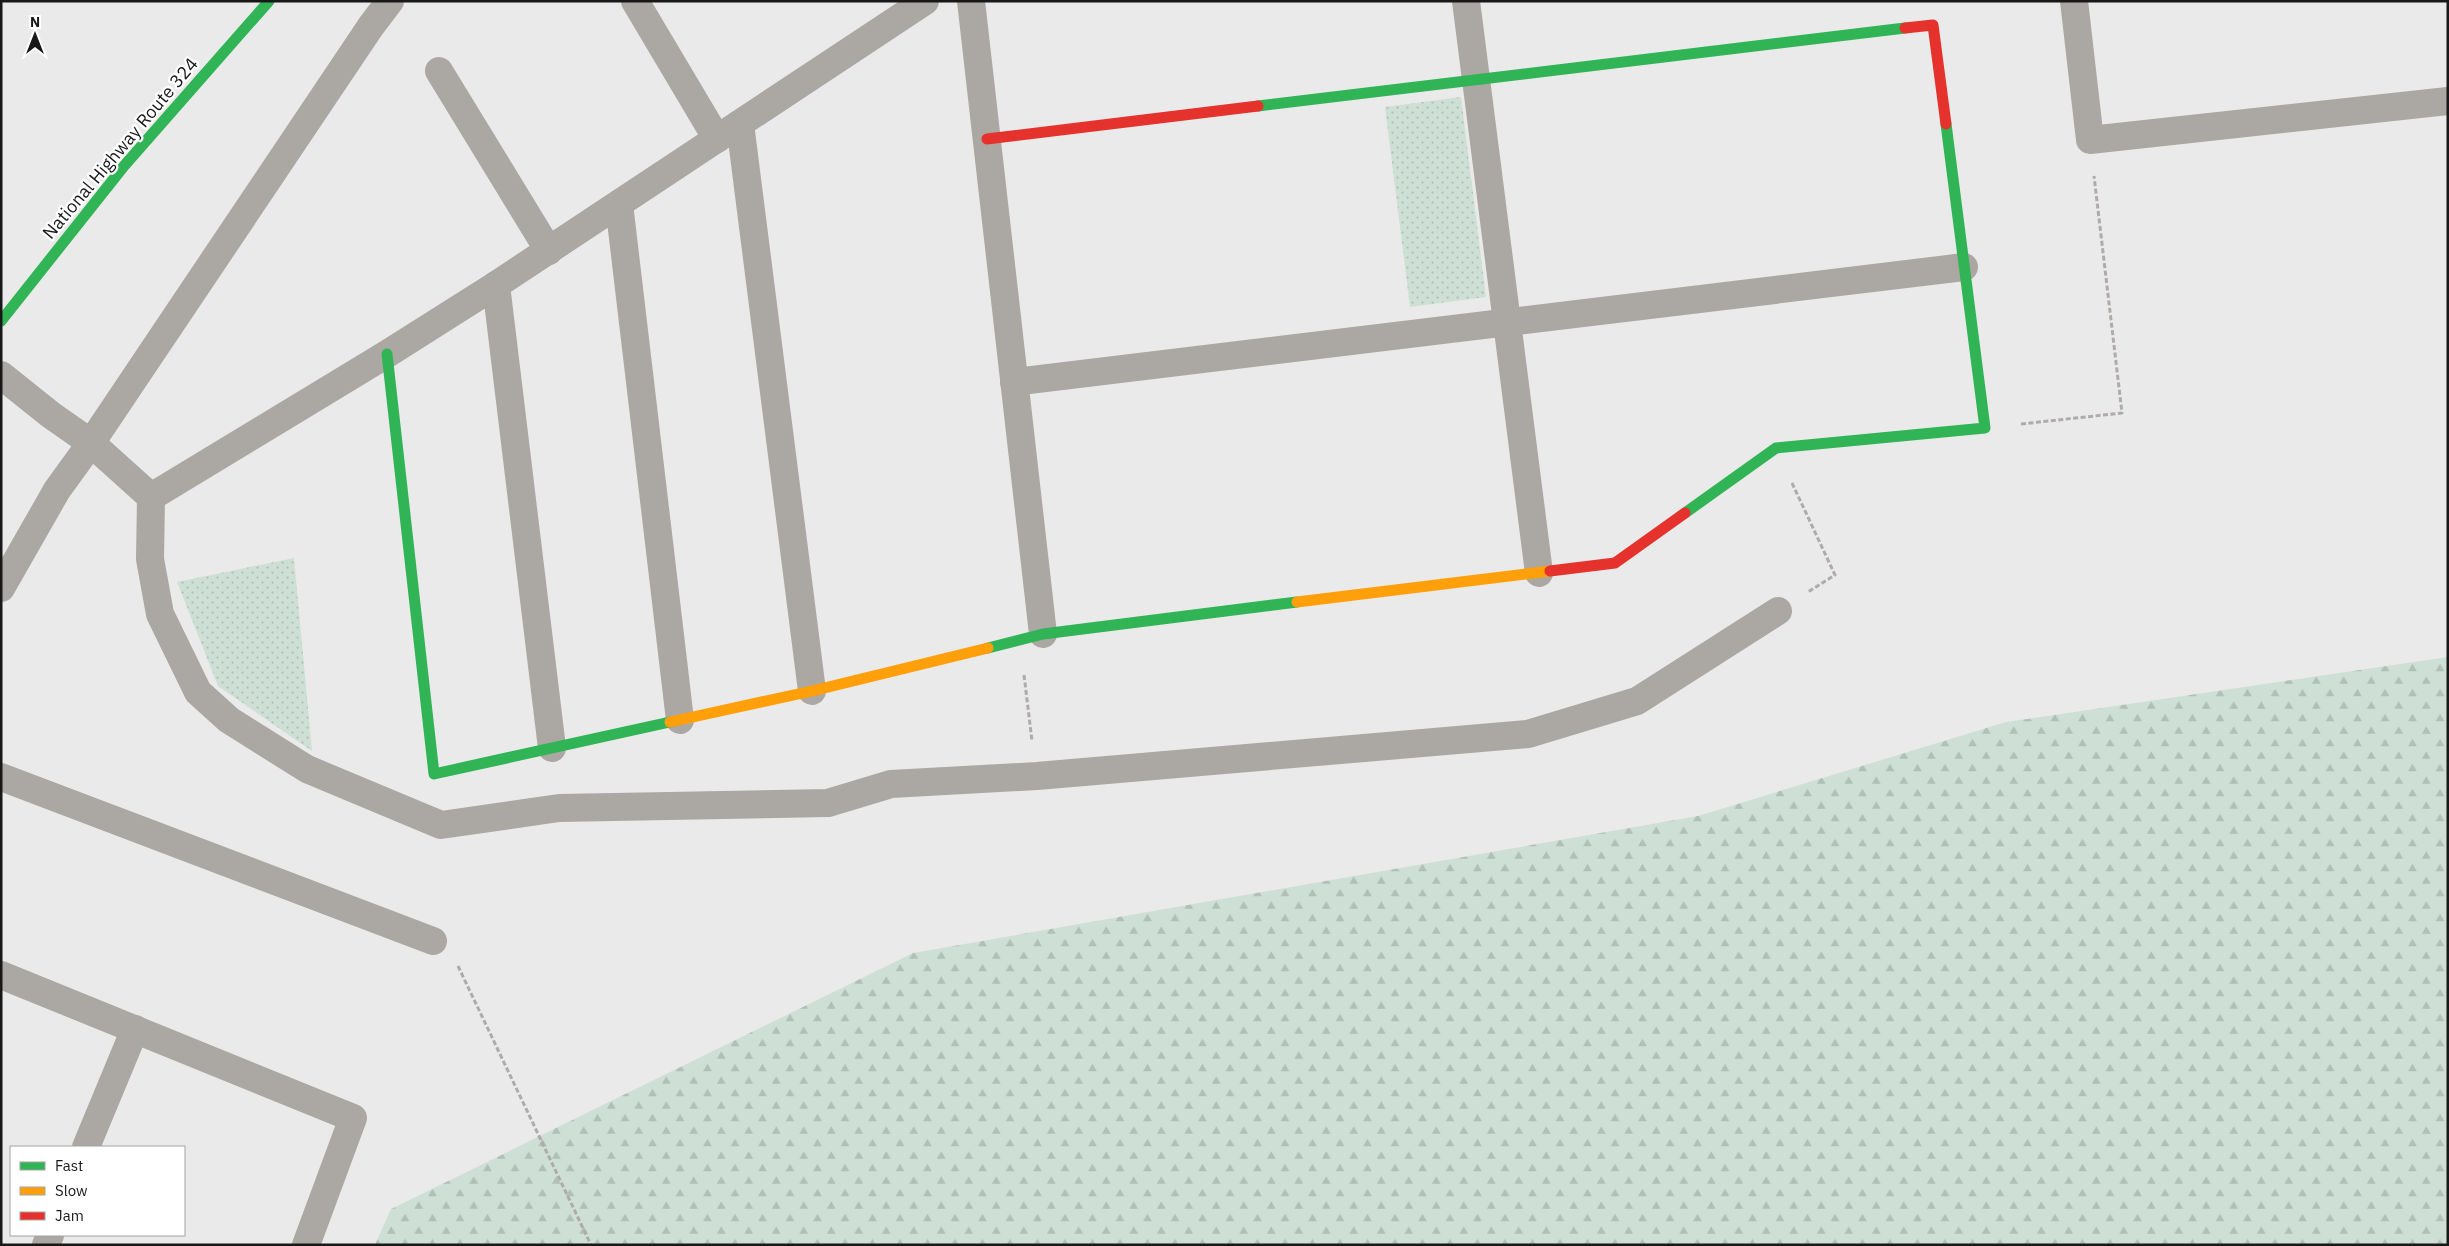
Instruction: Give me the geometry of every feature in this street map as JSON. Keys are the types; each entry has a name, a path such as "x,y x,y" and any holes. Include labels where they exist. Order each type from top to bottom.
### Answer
{"main road":[{"name":"National Highway Route 324","path":"1,321 124,166 270,1"},
{"path":"387,354 434,774 812,691 1031,637 1615,563 1776,448 1985,428 1933,25 987,140"}],"street":[{"path":"1,588 57,490 91,443 371,26 390,1"},
{"path":"635,1 717,139"},
{"path":"151,497 387,354 549,251 924,1"},
{"path":"971,1 1014,382 1031,637"},
{"path":"1466,1 1539,573"},
{"path":"2074,1 2090,140 2448,101"},
{"path":"439,71 549,251"},
{"path":"740,124 812,691"},
{"path":"619,204 680,720"},
{"path":"1014,382 1964,267"},
{"path":"496,284 552,748"},
{"path":"1,375 51,415 91,443 151,497 150,560 160,614 198,692 229,720 307,769 441,825 559,808 828,803 892,784 1037,776 1528,734 1638,701 1778,611"},
{"path":"1,777 433,942"},
{"path":"1,975 353,1118 306,1245"},
{"path":"86,1146 135,1029"}],"path":[{"path":"1985,428 2122,413 2090,140"},
{"path":"1776,448 1835,575"},
{"path":"1031,637 1037,776"},
{"path":"433,942 456,961 591,1245"}],"green space":[{"path":"1461,97 1486,297 1410,307 1385,107"},
{"path":"294,558 312,751 218,686 177,582"},
{"path":"2448,657 2448,1245 375,1245 391,1209 913,953 1698,816 2006,722"}],"traffic: fast":[{"path":"1,321 124,166 269,1"},
{"path":"1258,106 1905,28"},
{"path":"1685,513 1776,448 1985,428 1946,124"},
{"path":"387,354 434,774 670,722"},
{"path":"988,648 1043,634 1297,602"}],"traffic: slow":[{"path":"1297,602 1550,571"},
{"path":"670,722 812,691 988,648"}],"traffic: jam":[{"path":"1905,28 1933,25 1946,124"},
{"path":"987,139 1258,106"},
{"path":"1550,571 1615,563 1685,513"}]}
